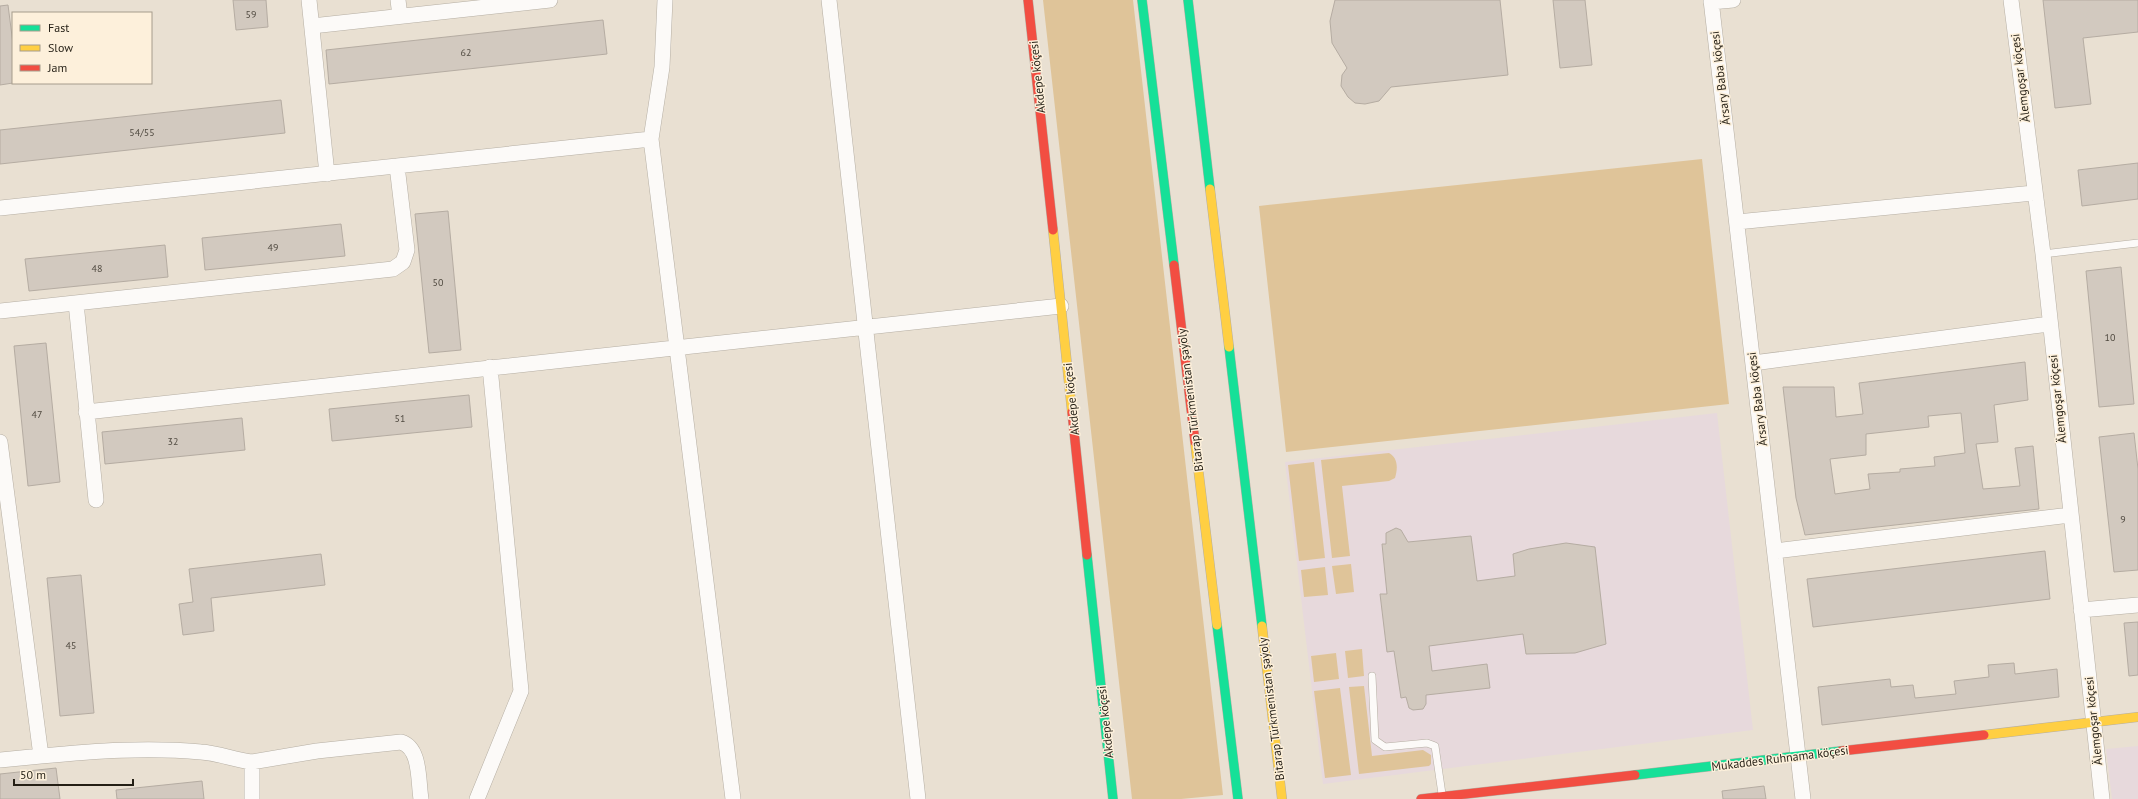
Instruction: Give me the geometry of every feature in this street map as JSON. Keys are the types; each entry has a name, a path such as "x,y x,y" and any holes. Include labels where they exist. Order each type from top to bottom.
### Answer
{"main road":[{"name":"Akdepe köçesi","path":"1028,0 1113,799"},
{"name":"Bitarap Türkmenistan şaýoly","path":"1142,0 1238,799"},
{"name":"Bitarap Türkmenistan şaýoly","path":"1188,0 1282,799"},
{"name":"Mukaddes Ruhnama köçesi","path":"1421,799 2138,717"}],"street":[{"path":"309,0 327,174"},
{"path":"398,0 400,16"},
{"path":"312,26 550,0"},
{"path":"664,0 662,67 651,139 733,799"},
{"path":"828,0 918,799"},
{"path":"1711,1 1733,0"},
{"name":"Älemgoşar köçesi","path":"2011,0 2042,254 2102,799"},
{"name":"Ärsary Baba köçesi","path":"1711,1 1803,799"},
{"path":"0,208 651,139"},
{"path":"0,311 393,269 404,262 407,250 397,166"},
{"path":"1737,222 2034,193"},
{"path":"76,303 96,500"},
{"path":"86,412 1061,306"},
{"path":"1753,363 2049,324"},
{"path":"477,799 521,691 490,367"},
{"path":"0,442 5,525 41,756"},
{"path":"1775,551 2070,515"},
{"path":"2081,610 2138,604"},
{"path":"0,760 113,749 154,749 203,752 252,762 317,751 401,742 408,744 415,754 421,799"},
{"path":"252,762 252,799"}],"lane":[{"path":"2042,254 2138,243"},
{"path":"1372,676 1375,740 1385,746 1427,743 1435,746 1443,796"}],"shaded area":[{"path":"1043,0 1133,0 1223,795 1181,799 1132,799"},
{"path":"1702,159 1729,404 1286,452 1259,206"},
{"path":"1717,413 1753,730 1323,784 1285,462"},
{"path":"1389,453 1396,460 1397,471 1395,478 1389,481 1342,486 1350,556 1332,558 1321,460"},
{"path":"1314,462 1325,558 1299,561 1288,465"},
{"path":"1351,564 1354,592 1336,594 1332,566"},
{"path":"1325,567 1328,595 1304,597 1301,570"},
{"path":"1362,649 1364,676 1348,678 1345,651"},
{"path":"1336,653 1339,679 1314,682 1311,656"},
{"path":"1364,686 1372,756 1423,750 1431,755 1431,764 1429,766 1359,774 1349,687"},
{"path":"1340,688 1351,775 1325,778 1314,691"},
{"path":"2138,746 2138,799 2112,799 2106,749"}],"building":[{"path":"233,0 266,0 268,27 236,30"},
{"path":"1335,0 1500,0 1508,75 1391,87 1379,101 1365,104 1355,103 1348,97 1341,86 1342,75 1347,68 1332,43 1330,21"},
{"path":"1553,0 1585,0 1592,65 1560,68"},
{"path":"2043,0 2138,0 2138,32 2083,38 2091,104 2055,108"},
{"path":"8,5 12,36 12,83 0,85 0,6"},
{"path":"603,20 607,54 329,84 326,50"},
{"path":"281,100 285,133 0,164 0,130"},
{"path":"2138,163 2138,199 2082,206 2078,170"},
{"path":"448,211 461,350 429,353 415,214"},
{"path":"341,224 345,256 205,270 202,238"},
{"path":"165,245 168,277 29,291 25,259"},
{"path":"2121,267 2134,404 2099,407 2086,271"},
{"path":"46,343 60,482 28,486 14,346"},
{"path":"2025,362 2028,400 1994,405 1998,442 1976,444 1983,489 2020,486 2015,448 2033,446 2039,509 1805,535 1796,498 1783,387 1834,387 1836,417 1863,414 1859,383","holes":["1961,413 1965,453 1934,457 1935,466 1900,469 1900,472 1868,474 1870,489 1835,494 1830,459 1866,455 1866,434 1929,427 1928,416"]},
{"path":"469,395 472,427 332,441 329,409"},
{"path":"242,418 245,450 105,464 102,432"},
{"path":"2134,433 2138,469 2138,570 2114,572 2099,437"},
{"path":"1396,528 1401,530 1408,542 1471,536 1477,581 1515,576 1513,554 1529,549 1566,543 1595,547 1606,644 1575,653 1526,654 1523,634 1429,646 1432,671 1487,664 1490,688 1426,695 1426,704 1423,709 1413,710 1409,708 1406,697 1401,698 1394,651 1387,652 1380,594 1387,594 1382,544 1386,544 1386,533"},
{"path":"2045,551 2050,599 1813,627 1807,579"},
{"path":"321,554 325,585 211,598 214,631 183,635 179,604 193,602 189,569"},
{"path":"81,575 94,713 60,716 47,578"},
{"path":"2138,622 2138,675 2129,676 2124,623"},
{"path":"2014,663 2015,674 2057,669 2059,697 1822,725 1818,687 1890,679 1891,687 1913,685 1915,698 1956,694 1954,681 1989,677 1988,665"},
{"path":"56,768 60,799 0,799 0,774"},
{"path":"202,781 204,799 117,799 116,790"},
{"path":"1764,786 1766,799 1723,799 1722,791"}],"traffic: fast":[{"path":"1142,0 1174,265"},
{"path":"1188,0 1210,189"},
{"path":"1229,347 1262,626"},
{"path":"1087,555 1113,799"},
{"path":"1217,625 1238,799"},
{"path":"1635,775 1841,751"}],"traffic: slow":[{"path":"1210,189 1229,347"},
{"path":"1053,230 1072,412"},
{"path":"1195,442 1217,625"},
{"path":"1262,626 1282,799"},
{"path":"1984,735 2138,717"}],"traffic: jam":[{"path":"1028,0 1053,230"},
{"path":"1174,265 1195,442"},
{"path":"1072,412 1087,555"},
{"path":"1841,751 1984,735"},
{"path":"1421,799 1635,775"}]}
